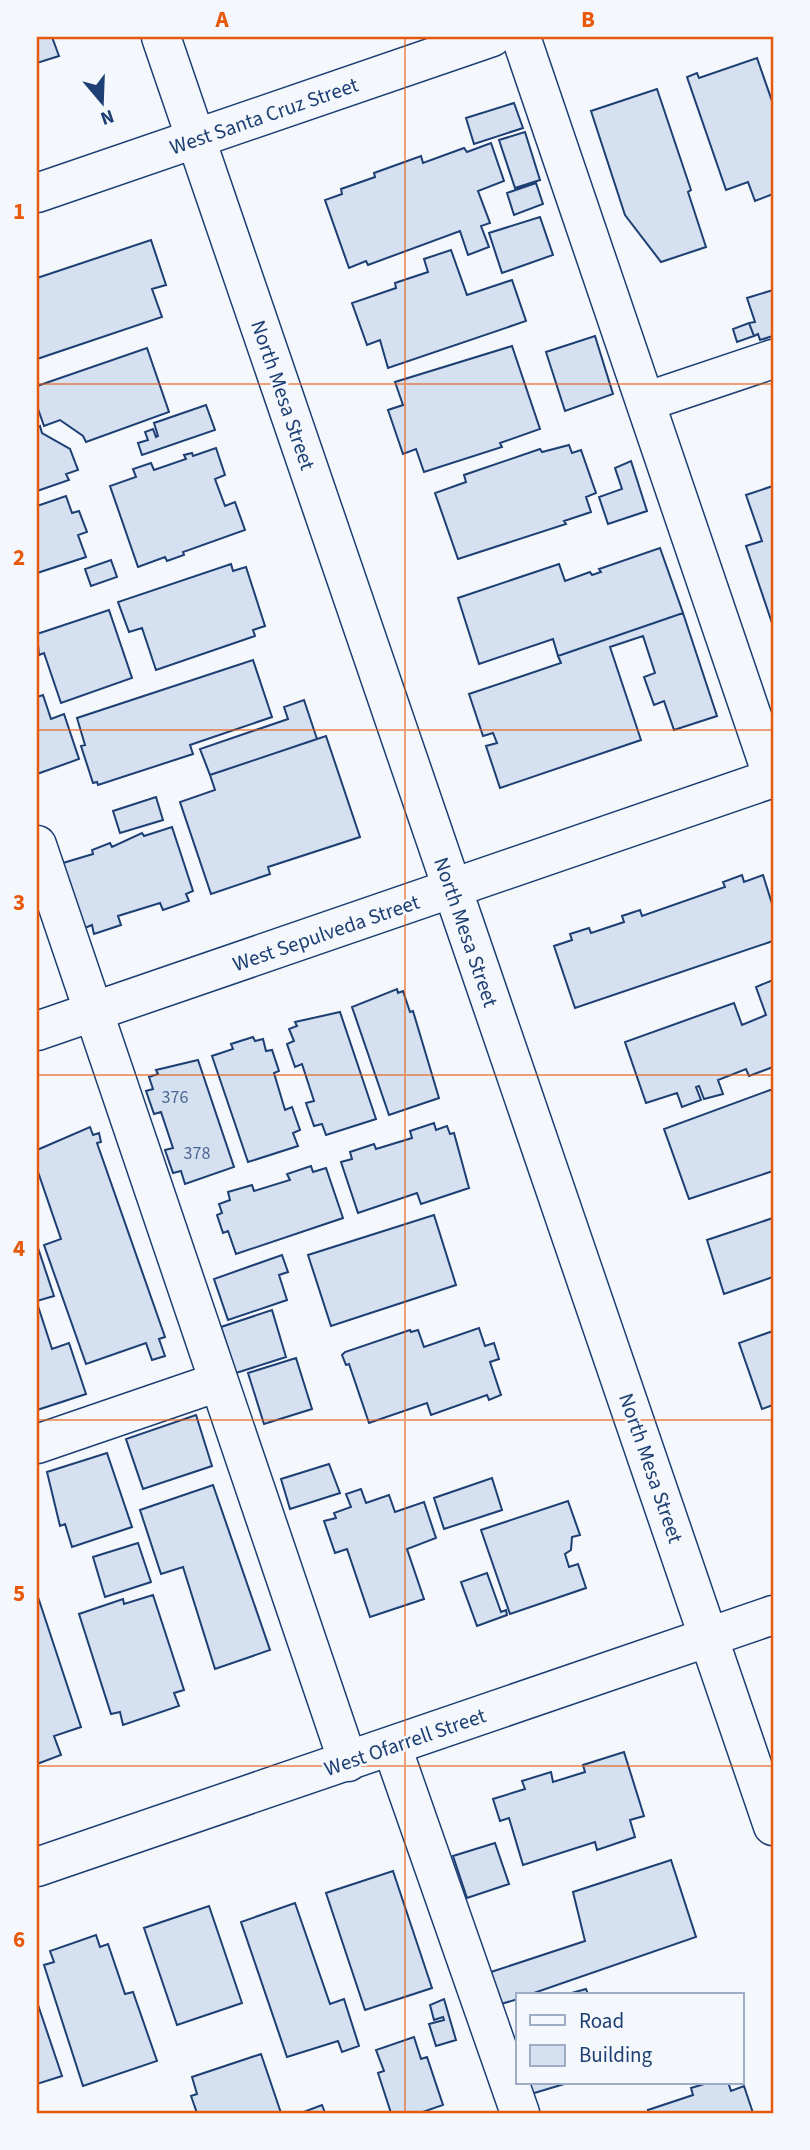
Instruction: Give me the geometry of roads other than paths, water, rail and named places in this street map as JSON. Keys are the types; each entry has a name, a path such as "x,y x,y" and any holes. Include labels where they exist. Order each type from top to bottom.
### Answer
{"street":[{"name":"North Mesa Street","path":"161,37 773,1826"},
{"name":"West Santa Cruz Street","path":"37,193 492,37"},
{"path":"521,37 773,778"},
{"path":"645,402 773,359"},
{"name":"West Sepulveda Street","path":"37,1031 452,891 773,778"},
{"path":"37,845 348,1762"},
{"path":"37,1444 218,1382"},
{"name":"West Ofarrell Street","path":"37,1867 392,1748 773,1615"},
{"path":"392,1748 520,2113"}]}
